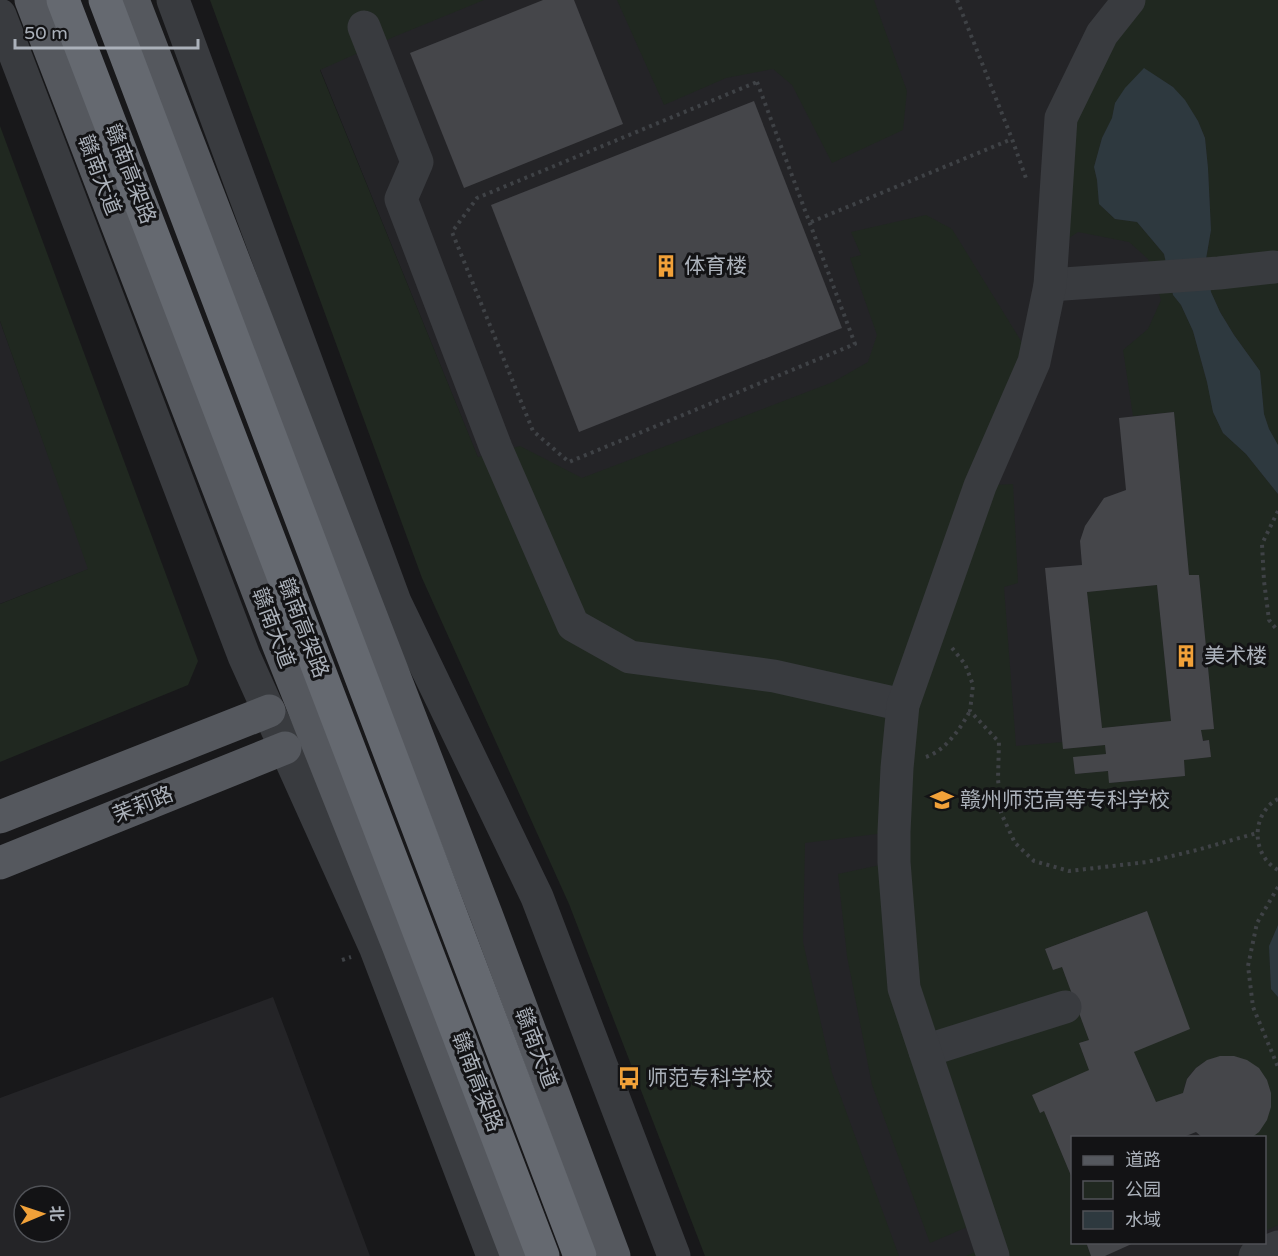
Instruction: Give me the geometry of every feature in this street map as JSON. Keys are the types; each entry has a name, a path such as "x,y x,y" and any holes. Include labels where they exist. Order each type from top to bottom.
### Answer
{"highway":[{"name":"赣南高架路","path":"63,0 543,1256"},
{"name":"赣南高架路","path":"105,0 580,1256"}],"main road":[{"name":"赣南大道","path":"32,0 279,646 398,945 517,1256"},
{"name":"赣南大道","path":"133,0 486,914 614,1256"},
{"name":"茉莉路","path":"0,817 269,711"},
{"name":"茉莉路","path":"0,863 285,748"}],"street":[{"path":"173,0 395,602 537,897 674,1256"},
{"path":"993,1256 904,988 894,862 897,768 903,705 980,486 1034,362 1050,285 1061,118 1102,34 1130,0"},
{"path":"2,27 244,656 376,949 493,1256"},
{"path":"364,27 417,162 401,199 496,448 573,625 630,657 774,676 903,705"},
{"path":"1050,285 1274,267"},
{"path":"925,1052 1065,1007"},
{"path":"1255,1256 1278,1247"}],"path":[{"path":"957,0 1028,184"},
{"path":"758,82 811,222 855,344 569,462 533,431 452,232 477,198 758,82"},
{"path":"811,222 1012,140"},
{"path":"1278,511 1262,544 1269,620 1278,631"},
{"path":"897,768 931,756 961,727 970,711 973,685 965,664 932,623"},
{"path":"970,711 999,742 998,779 1001,813 1015,843 1034,861 1069,871 1147,862 1257,833"},
{"path":"1278,799 1267,808 1260,820 1257,833 1258,846 1265,859 1278,870"},
{"path":"1278,887 1257,923 1248,966 1253,1007 1278,1067"}],"shaded area":[{"name":"赣州师范高等专科学校","path":"292,0 1278,0 1278,1256 777,1256 478,458"},
{"path":"0,321 89,569 0,604"},
{"path":"273,997 370,1256 0,1256 0,1098"}],"green space":[{"path":"210,0 484,0 320,70 478,457 520,446 582,478 833,382 868,362 877,335 850,258 861,255 851,232 926,215 952,229 1034,362 980,486 1013,484 1018,583 1004,587 1016,746 1063,742 1064,749 1105,745 1106,754 1075,774 1108,771 1110,783 1185,776 1184,760 1211,757 1209,740 1203,740 1201,730 1214,728 1199,576 1189,575 1174,412 1133,416 1123,350 1148,329 1161,300 1148,259 1129,242 1078,232 1051,250 1061,118 1129,0 1278,0 1278,445 1264,414 1260,371 1234,335 1211,292 1206,259 1211,230 1205,138 1198,121 1173,87 1144,69 1115,103 1112,118 1102,138 1094,167 1099,204 1115,219 1137,222 1164,254 1173,295 1181,305 1193,331 1213,412 1223,433 1246,454 1278,494 1278,925 1269,946 1271,989 1278,997 1278,1225 1266,1231 1266,1136 1252,1136 1259,1124 1264,1094 1261,1080 1254,1068 1243,1060 1229,1056 1211,1059 1192,1072 1186,1081 1183,1093 1156,1102 1134,1052 1147,911 1045,949 1053,970 1062,967 1089,1040 1079,1043 1089,1070 1040,1113 1044,1111 1071,1176 1071,1244 1086,1244 1091,1256 966,1256 989,1246 981,1221 930,1243 872,1085 847,956 838,874 894,862 893,832 805,843 803,942 832,1073 899,1256 705,1256 569,904 422,578"},
{"path":"617,0 874,0 907,91 903,130 832,163 792,85 773,69 726,78 664,105"},
{"path":"0,126 198,661 188,685 0,762 0,604 88,569 0,321"},
{"path":"1157,585 1171,721 1102,728 1087,592"}],"water":[{"path":"1144,68 1173,87 1185,100 1205,138 1211,230 1206,259 1211,292 1234,335 1260,371 1264,414 1278,445 1278,494 1246,454 1223,433 1213,412 1193,331 1181,305 1173,295 1164,254 1137,222 1115,219 1099,204 1094,167 1102,138 1112,118 1115,103 1125,88"},
{"path":"1278,925 1278,997 1271,989 1269,946"}],"building":[{"path":"543,0 574,0 623,124 464,188 410,53"},
{"name":"体育楼","path":"754,101 842,328 579,432 491,205"},
{"name":"美术楼","path":"1174,412 1189,575 1199,575 1214,729 1201,730 1203,741 1209,740 1211,757 1184,760 1185,776 1109,783 1108,771 1075,774 1073,757 1106,754 1105,745 1063,749 1045,568 1082,565 1080,541 1085,526 1104,498 1126,490 1119,418","holes":["1157,585 1171,721 1102,728 1087,592"]},
{"path":"1147,911 1190,1029 1134,1052 1156,1102 1183,1093 1187,1079 1207,1060 1220,1056 1234,1056 1247,1060 1259,1068 1267,1080 1271,1093 1271,1107 1267,1120 1259,1132 1254,1136 1201,1136 1196,1132 1186,1136 1071,1136 1071,1176 1044,1111 1040,1113 1032,1095 1089,1070 1079,1043 1089,1040 1062,967 1053,970 1045,949"},
{"path":"1087,1244 1132,1244 1105,1256 1091,1256"}],"place":[{"name":"体育楼","path":"666,266"},
{"name":"美术楼","path":"1186,656"},
{"name":"赣州师范高等专科学校","path":"942,800"},
{"name":"师范专科学校","path":"629,1078"}]}
